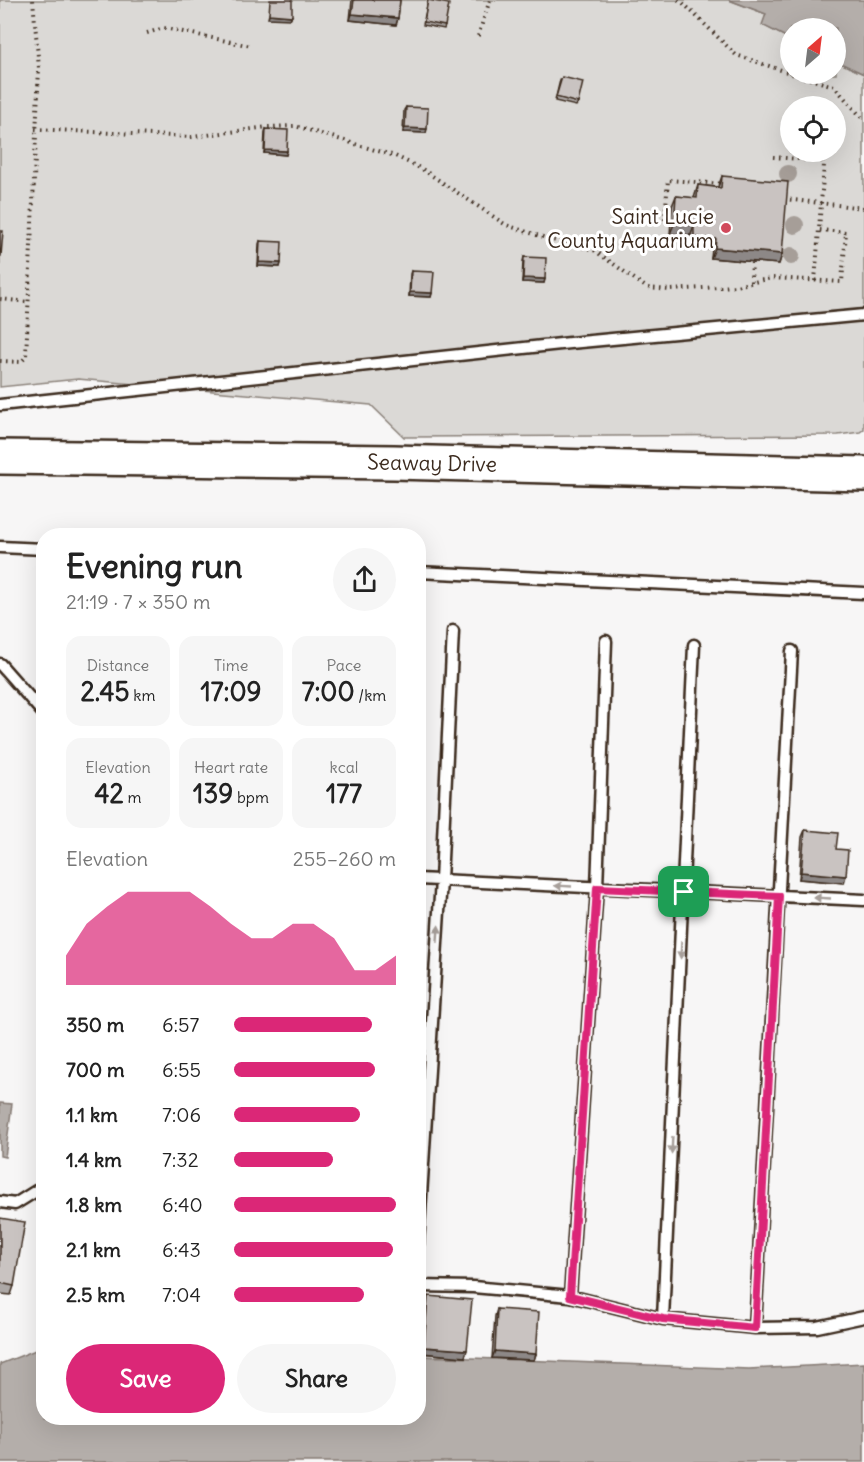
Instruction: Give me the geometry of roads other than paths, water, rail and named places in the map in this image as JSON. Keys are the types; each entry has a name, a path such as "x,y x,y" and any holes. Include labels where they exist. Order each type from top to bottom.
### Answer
{"main road":[{"name":"Seaway Drive","path":"0,457 394,462 864,474"}],"lane":[{"path":"0,405 570,343 864,315"},
{"path":"0,547 36,549"},
{"path":"426,572 864,593"},
{"path":"426,1117 441,880 453,631"},
{"path":"570,1296 597,888 606,641"},
{"path":"663,1319 694,645"},
{"path":"755,1328 792,651"},
{"path":"0,664 36,705"},
{"path":"426,879 864,900"},
{"path":"0,1202 15,1204 36,1191"},
{"path":"426,1286 473,1287 570,1296 663,1319 755,1328 817,1327 864,1317"}],"place":[{"name":"Saint Lucie County Aquarium","path":"726,228"}]}
